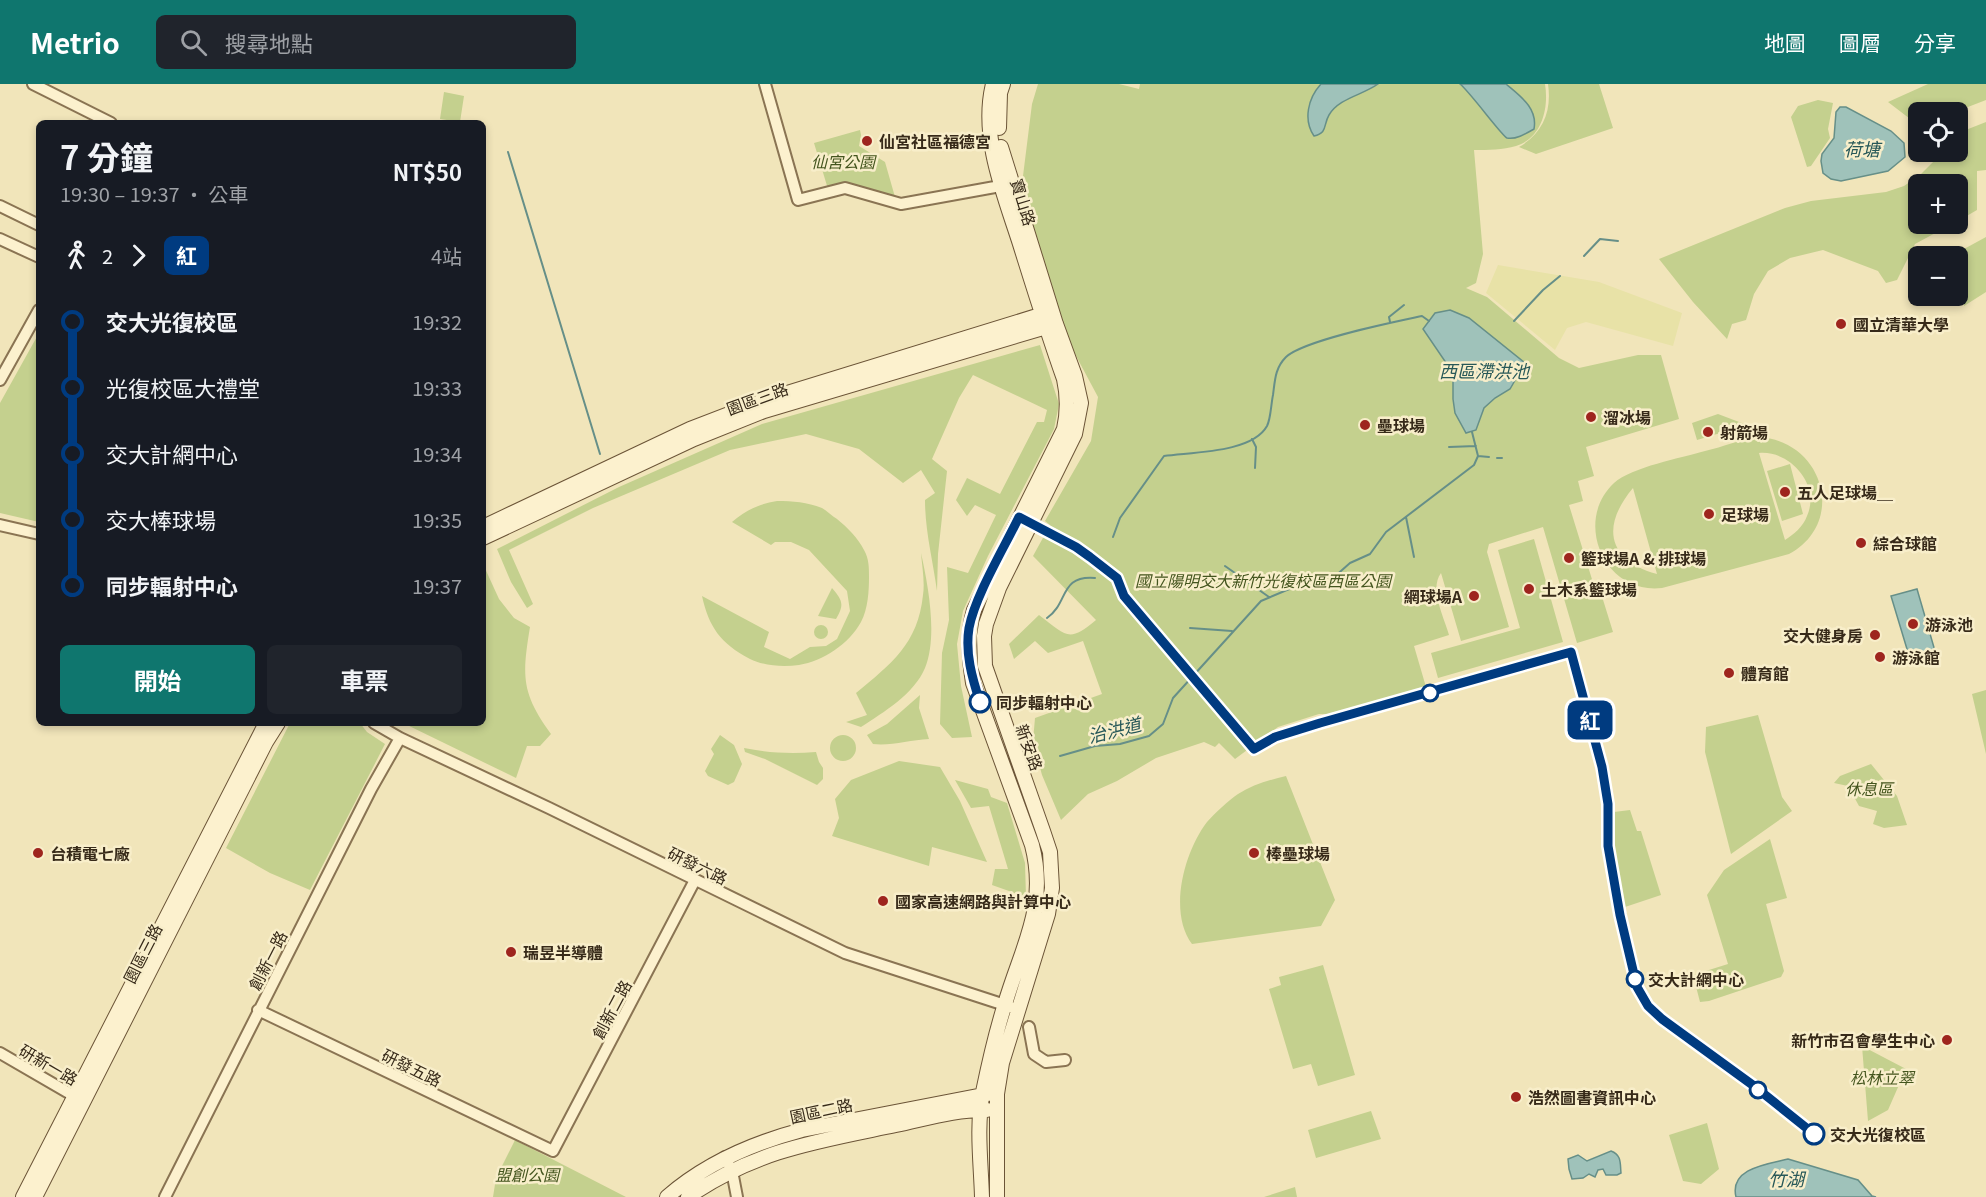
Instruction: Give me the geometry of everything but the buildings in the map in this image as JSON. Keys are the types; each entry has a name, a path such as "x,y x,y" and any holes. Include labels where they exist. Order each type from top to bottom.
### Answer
{"street":[{"path":"33,84 105,120"},
{"path":"765,84 798,200 845,188 901,204 1007,184"},
{"name":"寶山路","path":"993,84 990,96 989,126 1049,319"},
{"name":"寶山路","path":"1003,84 998,121 1007,184"},
{"path":"0,206 36,224"},
{"path":"0,239 36,256"},
{"path":"0,381 36,315"},
{"name":"新安路","path":"982,1197 982,1094 1004,1005 1034,917 1038,886 1037,864 1023,818 973,682 969,629 974,610 1064,429 1068,396 1049,319"},
{"name":"新安路","path":"997,1197 995,1111 1002,1063 1048,914 1052,872 1050,852 985,666 984,636 999,588 1069,447 1079,419 1079,392 1049,319"},
{"name":"園區三路","path":"486,526 690,429 768,399 1049,319"},
{"name":"園區三路","path":"486,537 694,439 765,411 1049,319"},
{"path":"0,525 36,533"},
{"name":"園區三路","path":"34,1197 79,1099 265,726"},
{"name":"園區三路","path":"23,1197 79,1099 276,726"},
{"name":"研發六路","path":"379,726 845,953 1019,1010"},
{"name":"創新一路","path":"165,1197 371,789 400,738"},
{"name":"創新二路","path":"553,1151 695,880"},
{"name":"研發五路","path":"258,1010 553,1151"},
{"path":"1029,1027 1034,1054 1041,1060 1051,1062 1065,1060"},
{"name":"研新一路","path":"0,1053 79,1099"},
{"name":"園區二路","path":"667,1197 725,1157 778,1137 802,1130 982,1094 997,1094"},
{"name":"園區二路","path":"688,1197 711,1181 778,1151 815,1141 930,1118 981,1110 995,1111"},
{"path":"725,1157 732,1171 737,1197"}],"shaded area":[{"path":"1498,265 1599,282 1682,313 1673,346 1586,322 1567,328 1555,350 1486,293"}],"green space":[{"name":"國立陽明交大新竹光復校區西區公園","path":"1038,84 1119,84 1139,89 1140,84 1545,84 1546,103 1542,121 1532,136 1516,146 1495,150 1474,150 1483,254 1476,283 1466,288 1487,297 1559,358 1579,368 1638,355 1661,355 1679,419 1586,447 1594,476 1578,481 1583,501 1569,505 1595,589 1600,590 1613,632 1577,643 1543,527 1489,544 1487,552 1509,627 1461,641 1441,573 1436,587 1437,595 1449,635 1414,646 1426,687 1338,714 1319,714 1278,727 1235,759 1219,743 1215,747 1204,742 1156,758 1117,781 1088,794 1061,820 1042,775 1033,741 1035,718 1102,694 1083,641 1048,653 1035,641 1014,659 1009,644 1039,615 1067,634 1079,632 1096,620 1033,556 1050,525 1045,521 1091,441 1098,397 1067,339 1021,192 1032,104"},
{"path":"1548,84 1599,84 1613,128 1536,154 1519,147 1534,135 1544,120 1549,103"},
{"path":"1928,84 1986,84 1986,100 1968,107 1968,102 1908,102 1908,117 1888,102"},
{"path":"444,92 464,96 460,120 440,119"},
{"path":"1818,100 1833,103 1828,129 1830,138 1811,166 1807,167 1791,117 1798,106"},
{"path":"1986,122 1986,170 1977,171 1977,210 1968,215 1968,174 1921,174 1933,162 1968,162 1968,129"},
{"name":"仙宮公園","path":"860,130 859,146 885,162 895,197 828,189 814,143"},
{"path":"1908,183 1908,234 1934,234 1914,246 1908,246 1908,258 1897,280 1886,283 1878,271 1823,250 1790,258 1768,271 1754,294 1746,320 1732,324 1727,339 1693,302 1659,259 1785,208 1811,201 1886,192"},
{"path":"1986,237 1986,292 1968,303 1968,247"},
{"path":"36,338 36,521 0,513 0,403"},
{"path":"1040,345 1059,404 1054,429 988,556 963,611 957,644 961,686 972,737 952,738 940,724 942,653 949,620 947,567 968,573 996,515 975,505 967,516 956,500 967,478 1000,494 1037,422 1044,422 1047,410 973,375 959,398 932,459 947,471 938,554 937,591 925,512 925,500 935,493 921,470 903,483 859,449 806,434 730,450 593,508 509,550 533,604 527,608 511,582 497,549 619,487 762,424"},
{"name":"射箭場","path":"1718,414 1747,425 1697,440 1692,423"},
{"path":"1759,437 1781,442 1799,453 1812,468 1820,485 1822,504 1818,523 1807,540 1789,554 1662,588 1642,587 1624,580 1611,568 1601,552 1596,535 1596,516 1602,499 1614,483 1644,468","holes":["1759,453 1782,457 1792,463 1800,472 1810,493 1810,504 1805,520 1798,530 1785,540","1633,488 1657,574 1640,568 1628,560 1619,551 1614,540 1613,528 1616,516"]},
{"name":"五人足球場＿","path":"1790,464 1803,514 1782,521 1767,471"},
{"path":"777,501 805,503 824,509 855,537 866,553 868,563 867,606 856,630 826,655 799,665 767,665 750,659 731,647 712,625 702,596 769,632 764,647 790,659 810,647 826,646 837,639 850,611 847,591 809,550 791,542 775,542 771,545 732,522 753,508"},
{"name":"土木系籃球場","path":"1534,539 1563,642 1438,678 1431,653 1520,628 1498,550"},
{"path":"921,553 929,595 931,626 929,655 925,668 914,686 879,715 861,727 846,722 867,715 856,693 901,652 915,627 924,590"},
{"path":"486,571 499,599 514,618 530,627 525,672 526,684 534,707 551,734 540,746 527,746 516,778 409,726 486,726"},
{"path":"832,588 841,602 839,614 836,619 818,616"},
{"path":"818,625 824,625 828,632 824,639 818,639 814,635 814,629"},
{"path":"1986,690 1986,754 1972,694"},
{"path":"920,695 919,708 929,739 873,744 867,735 887,724"},
{"path":"1758,715 1782,797 1792,811 1731,854 1705,752 1706,727"},
{"path":"288,726 362,726 385,744 310,890 270,873 226,848"},
{"path":"720,735 734,745 742,764 734,782 728,785 708,776 705,771 714,754 711,749"},
{"path":"843,735 852,739 856,748 852,757 843,761 834,757 830,748 834,739"},
{"path":"744,748 780,753 816,752 823,768 823,779 817,785 765,759 745,752"},
{"path":"899,761 940,767 960,801 987,862 932,847 929,866 832,836 839,818 835,799 851,780"},
{"name":"休息區","path":"1871,764 1897,796 1907,825 1884,828 1873,824 1877,811 1859,806 1848,786 1834,783 1840,776"},
{"name":"棒壘球場","path":"1286,776 1335,900 1321,926 1192,944 1181,916 1180,899 1186,865 1199,835 1210,818 1238,794 1261,783"},
{"path":"955,780 988,789 991,797 1007,803 1025,863 1026,897 992,885 995,869 1008,869 989,806 971,808"},
{"path":"1630,810 1637,831 1641,831 1661,895 1625,907 1615,855 1614,812"},
{"path":"1770,839 1787,898 1766,904 1784,971 1781,977 1700,1002 1693,975 1728,964 1707,895 1724,870"},
{"path":"1323,965 1355,1075 1318,1086 1311,1064 1293,1069 1269,989 1281,985 1279,977"},
{"name":"松林立翠","path":"1862,1046 1906,1069 1888,1110 1868,1121"},
{"path":"1371,1111 1381,1139 1316,1158 1308,1130"},
{"path":"1707,1123 1719,1169 1701,1184 1683,1181 1669,1135"},
{"name":"盟創公園","path":"515,1140 626,1197 493,1197 496,1178"},
{"path":"1295,1187 1297,1197 1264,1197"}],"water":[{"path":"1321,84 1378,84 1333,109 1323,131 1314,136 1309,123 1308,109"},
{"path":"1460,84 1506,84 1531,109 1535,122 1534,129 1518,137 1507,138"},
{"name":"荷塘","path":"1840,107 1846,107 1891,131 1904,143 1905,157 1888,171 1841,181 1831,179 1823,173 1822,154 1834,138 1836,112"},
{"name":"西區滯洪池","path":"1450,310 1469,318 1525,363 1510,389 1484,408 1476,430 1466,433 1455,413 1453,373 1423,329 1435,313"},
{"name":"游泳池","path":"1917,589 1935,651 1910,659 1891,596"},
{"path":"1611,1151 1619,1157 1621,1173 1606,1175 1603,1169 1598,1170 1595,1177 1589,1174 1583,1178 1572,1179 1568,1159 1578,1155 1587,1161"},
{"name":"竹湖","path":"1788,1159 1858,1180 1872,1196 1876,1197 1736,1197 1735,1187 1744,1174 1752,1169"}],"waterway":[{"path":"508,152 600,454"},
{"path":"1584,256 1600,239 1618,241"},
{"path":"1514,321 1543,290 1560,276"},
{"name":"治洪道","path":"1390,322 1389,317 1404,305"},
{"name":"治洪道","path":"1113,537 1120,518 1164,456 1220,450 1249,442 1259,435 1267,426 1276,374 1286,357 1311,344 1350,332 1422,316 1429,321"},
{"name":"治洪道","path":"1060,756 1095,746 1120,744 1149,736 1163,724 1173,698 1261,601 1294,587 1324,586 1350,563 1370,554 1386,532 1474,465 1478,456 1472,432"},
{"name":"治洪道","path":"1252,439 1256,447 1255,468"},
{"name":"治洪道","path":"1449,447 1476,446"},
{"name":"治洪道","path":"1478,456 1489,457"},
{"name":"治洪道","path":"1497,458 1502,458"},
{"name":"治洪道","path":"1406,517 1414,557"},
{"name":"治洪道","path":"1225,566 1269,597"},
{"path":"1047,618 1059,605 1070,585 1084,578 1095,578"},
{"name":"治洪道","path":"1190,628 1232,631"}],"bus line":[{"name":"紅","path":"980,702 973,682 969,658 969,629 974,610 1019,517 1076,547 1117,578 1124,596 1254,749 1275,737 1320,723 1571,652 1602,767 1608,804 1608,846 1620,915 1637,987 1648,1006 1662,1019 1754,1086 1814,1134"}],"place":[{"name":"仙宮社區福德宮","path":"867,141"},
{"name":"國立清華大學","path":"1841,324"},
{"name":"溜冰場","path":"1591,417"},
{"name":"壘球場","path":"1365,425"},
{"name":"射箭場","path":"1708,432"},
{"name":"五人足球場＿","path":"1785,492"},
{"name":"足球場","path":"1709,514"},
{"name":"綜合球館","path":"1861,543"},
{"name":"籃球場A & 排球場","path":"1569,558"},
{"name":"土木系籃球場","path":"1529,589"},
{"name":"網球場A","path":"1474,596"},
{"name":"游泳池","path":"1913,624"},
{"name":"交大健身房","path":"1875,635"},
{"name":"游泳館","path":"1880,657"},
{"name":"體育館","path":"1729,673"},
{"name":"同步輻射中心","path":"980,702"},
{"name":"台積電七廠","path":"38,853"},
{"name":"棒壘球場","path":"1254,853"},
{"name":"國家高速網路與計算中心","path":"883,901"},
{"name":"瑞昱半導體","path":"511,952"},
{"name":"交大計網中心","path":"1635,979"},
{"name":"新竹市召會學生中心","path":"1947,1040"},
{"name":"浩然圖書資訊中心","path":"1516,1097"},
{"name":"交大光復校區","path":"1814,1134"}]}
